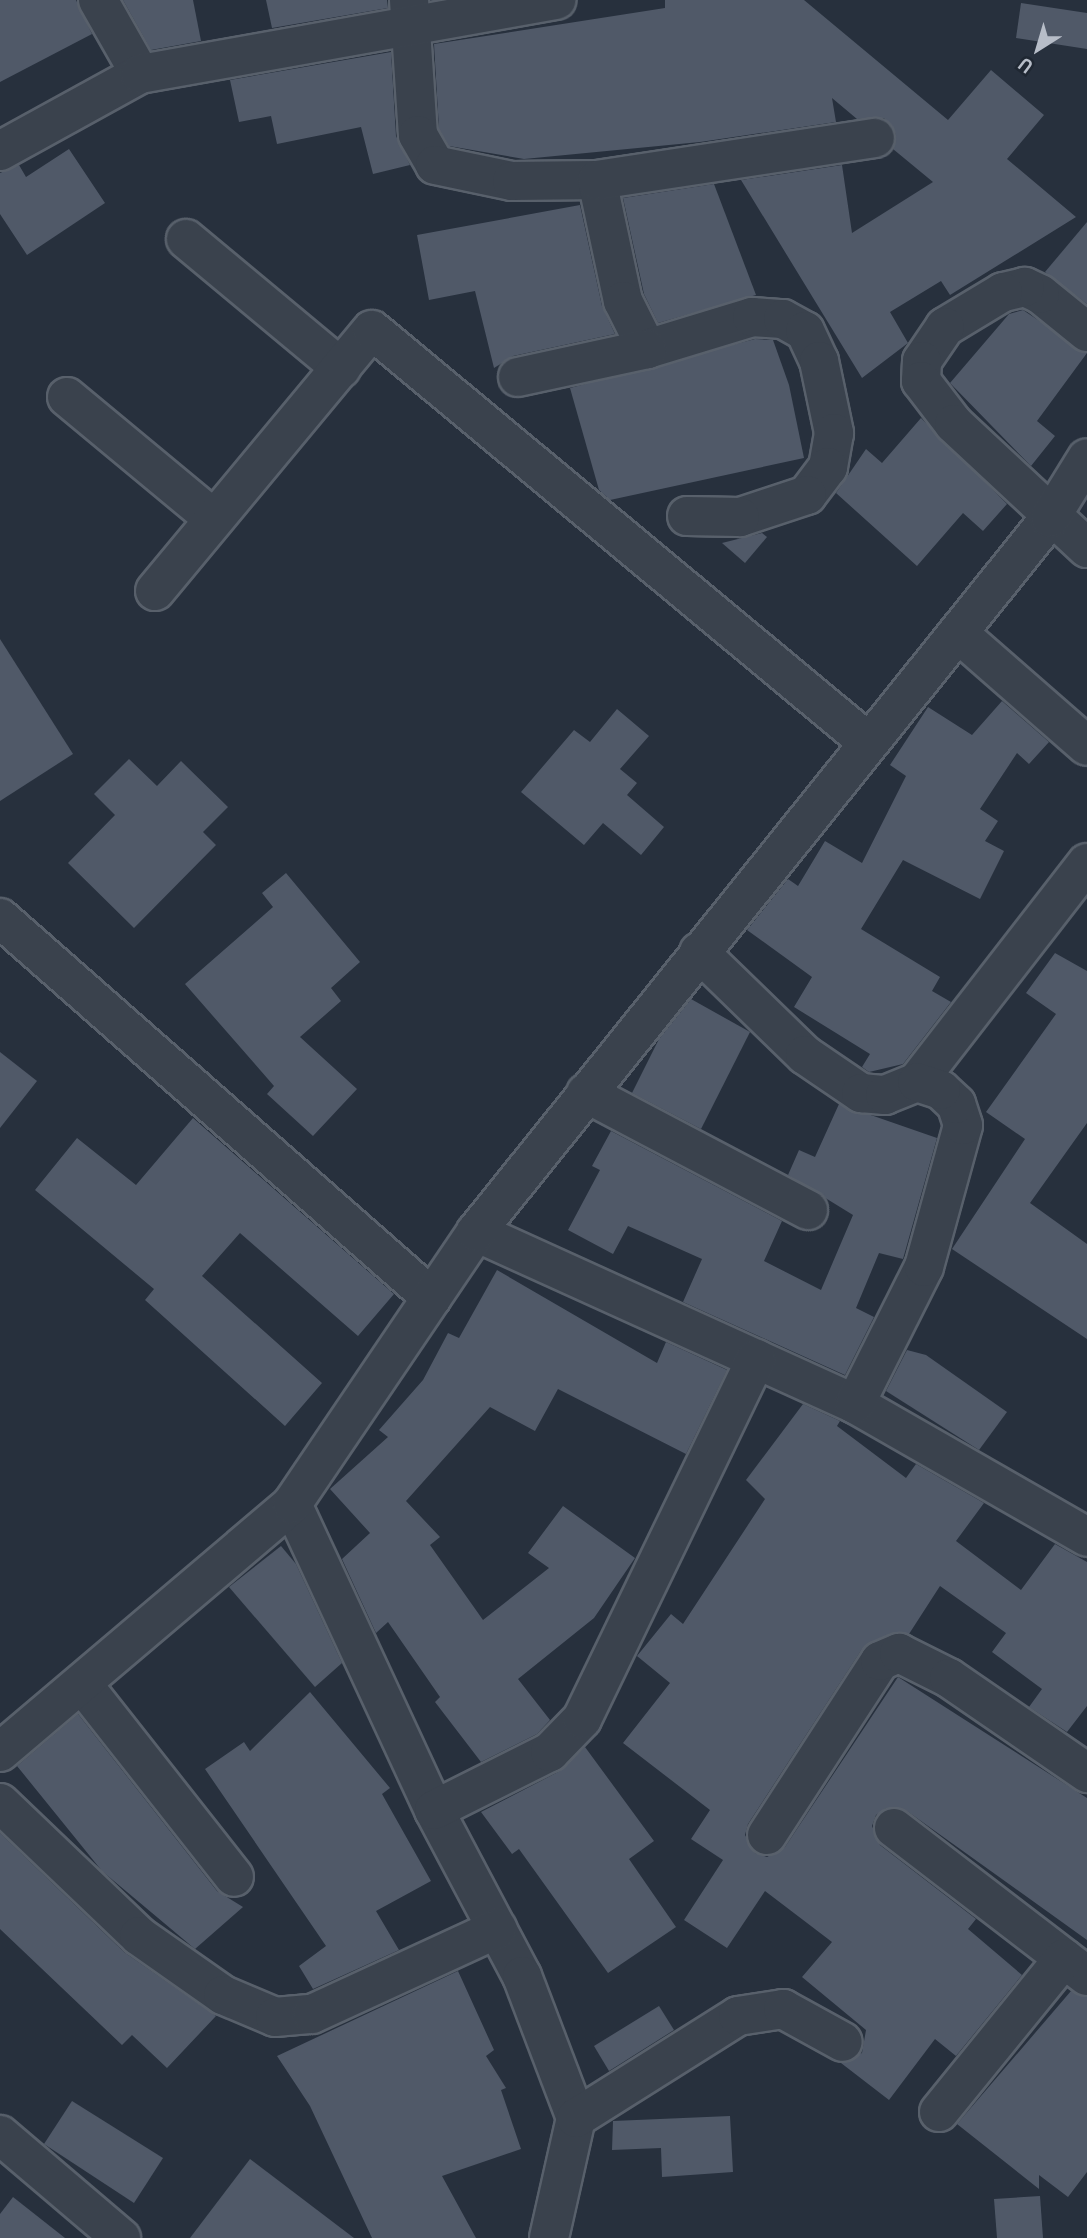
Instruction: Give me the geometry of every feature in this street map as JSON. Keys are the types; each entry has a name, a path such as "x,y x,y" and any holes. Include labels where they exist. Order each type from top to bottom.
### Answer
{"street":[{"path":"98,0 140,74"},
{"path":"0,151 140,74 411,13 556,0"},
{"path":"411,13 418,135 435,165 512,181 597,180 874,138"},
{"path":"597,180 622,301 647,349"},
{"path":"186,239 341,368"},
{"path":"1087,332 1025,287 1003,292 945,327 922,361 927,395 1050,518 1087,548"},
{"path":"518,377 647,349 752,317 783,319 805,331 819,361 834,433 828,467 807,495 740,517 687,516"},
{"path":"155,591 372,330 869,743"},
{"path":"67,397 214,519"},
{"path":"0,1752 83,1685 292,1504 476,1232 1050,518 1087,458"},
{"path":"958,634 1087,746"},
{"path":"699,952 805,1055 861,1093 885,1095 917,1082 1087,863"},
{"path":"0,918 432,1298"},
{"path":"855,1404 924,1267 963,1125 956,1104 942,1090 917,1082"},
{"path":"586,1093 808,1210"},
{"path":"476,1232 855,1404 1087,1537"},
{"path":"434,1810 550,1752 582,1718 756,1359"},
{"path":"292,1504 434,1810 497,1929 576,2118 549,2238"},
{"path":"767,1835 880,1661 899,1653 949,1678 1087,1773"},
{"path":"83,1685 234,1877"},
{"path":"0,1803 139,1936 223,1994 275,2017 312,2014 497,1929"},
{"path":"894,1828 1075,1967 939,2112"},
{"path":"576,2118 738,2016 783,2009 843,2042"},
{"path":"0,2135 121,2238"}],"building":[{"path":"0,0 76,0 92,34 0,82"},
{"path":"123,0 193,0 201,41 151,50"},
{"path":"266,0 387,0 388,8 272,28"},
{"path":"665,0 804,0 948,120 991,70 1044,115 1007,159 1076,217 950,295 941,281 890,312 908,343 862,378 741,180 842,165 852,233 933,182 893,149 896,134 884,118 857,119 832,98 836,122 700,142 524,159 449,146 439,129 434,44 665,8"},
{"path":"1021,3 1087,13 1087,49 1016,38"},
{"path":"391,52 396,136 410,165 373,174 361,127 277,144 271,116 239,122 230,80"},
{"path":"69,149 105,203 27,255 0,214 0,173 19,165 26,177"},
{"path":"714,184 756,295 658,323 644,294 623,198"},
{"path":"580,205 602,306 615,334 513,356 494,368 475,291 429,300 417,235"},
{"path":"1087,222 1087,304 1045,272"},
{"path":"1023,310 1087,353 1037,421 1055,436 1031,466 950,383 1009,314"},
{"path":"755,339 773,340 789,385 804,458 610,500 599,490 570,388"},
{"path":"921,418 1007,504 983,531 963,513 917,566 836,493 866,449 882,463"},
{"path":"762,533 767,537 745,563 722,543"},
{"path":"0,639 73,754 0,801"},
{"path":"1002,701 1049,742 1029,764 1017,753 980,809 998,821 985,841 1004,851 980,899 903,860 861,929 940,977 932,991 951,1002 903,1064 869,1072 862,1067 870,1054 794,1007 812,977 747,930 788,879 798,886 825,841 862,863 906,776 890,765 928,707 972,735"},
{"path":"617,709 649,736 620,769 637,783 627,795 664,827 641,855 603,823 584,845 521,792 574,730 590,742"},
{"path":"129,759 157,786 181,761 228,807 203,832 216,845 134,928 68,863 115,815 94,794"},
{"path":"286,873 360,962 331,988 341,1001 300,1037 357,1089 313,1136 267,1094 274,1086 185,984 273,907 262,893"},
{"path":"1055,953 1087,971 1087,1123 1030,1203 1087,1244 1087,1339 952,1249 1025,1139 986,1112 1056,1014 1026,993"},
{"path":"691,999 750,1032 701,1129 632,1093 659,1039"},
{"path":"0,1052 37,1081 0,1128"},
{"path":"839,1104 937,1138 903,1259 879,1253 856,1308 874,1317 845,1375 683,1302 702,1259 628,1226 613,1254 568,1230 600,1170 592,1166 611,1131 782,1221 764,1261 821,1290 853,1215 788,1175 799,1150 815,1157"},
{"path":"193,1118 394,1294 358,1336 240,1233 202,1276 322,1383 285,1426 145,1300 154,1289 35,1190 77,1138 136,1185"},
{"path":"497,1270 657,1363 666,1342 727,1370 686,1454 558,1389 535,1431 490,1407 406,1501 440,1537 430,1545 483,1620 549,1568 528,1553 563,1506 635,1558 594,1618 518,1679 550,1720 537,1734 481,1762 435,1702 440,1697 388,1622 376,1633 342,1559 370,1533 330,1489 388,1437 379,1430 423,1380 448,1333 459,1338"},
{"path":"907,1350 926,1355 1007,1412 979,1450 886,1391"},
{"path":"803,1404 840,1421 837,1426 906,1478 916,1464 984,1503 956,1541 1021,1590 1055,1544 1087,1562 1087,1706 1067,1732 1029,1707 1042,1689 992,1652 1006,1633 940,1586 909,1634 891,1633 862,1649 748,1824 745,1835 755,1853 767,1857 785,1847 898,1677 1087,1798 1087,1940 907,1811 886,1808 876,1815 872,1826 880,1845 976,1919 968,1929 1022,1975 956,2056 935,2039 889,2100 841,2063 862,2053 866,2030 802,1977 832,1942 765,1891 727,1948 684,1920 723,1860 691,1839 710,1810 623,1743 670,1683 637,1656 671,1614 683,1624 765,1499 746,1480"},
{"path":"281,1546 296,1564 342,1663 315,1687 229,1587"},
{"path":"310,1692 390,1788 382,1794 431,1881 376,1911 399,1950 313,1989 299,1966 326,1946 205,1769 244,1742 250,1751"},
{"path":"78,1714 217,1891 243,1907 195,1949 102,1871 17,1766"},
{"path":"585,1747 654,1841 629,1859 676,1927 608,1973 519,1849 512,1854 481,1812 560,1771"},
{"path":"0,1833 124,1952 216,2016 167,2068 132,2035 122,2045 0,1929"},
{"path":"458,1971 494,2050 486,2056 506,2088 501,2090 521,2149 442,2176 476,2238 372,2238 310,2106 277,2056"},
{"path":"1071,1991 1087,1997 1087,2172 1068,2197 1039,2175 1039,2189 957,2124"},
{"path":"659,2006 674,2030 609,2071 594,2046"},
{"path":"72,2101 163,2158 134,2203 44,2144"},
{"path":"730,2116 733,2172 662,2177 661,2148 612,2150 613,2121"},
{"path":"250,2159 354,2238 190,2238"},
{"path":"1040,2196 1043,2238 997,2238 994,2199"},
{"path":"13,2197 65,2238 0,2238 0,2214"}]}
